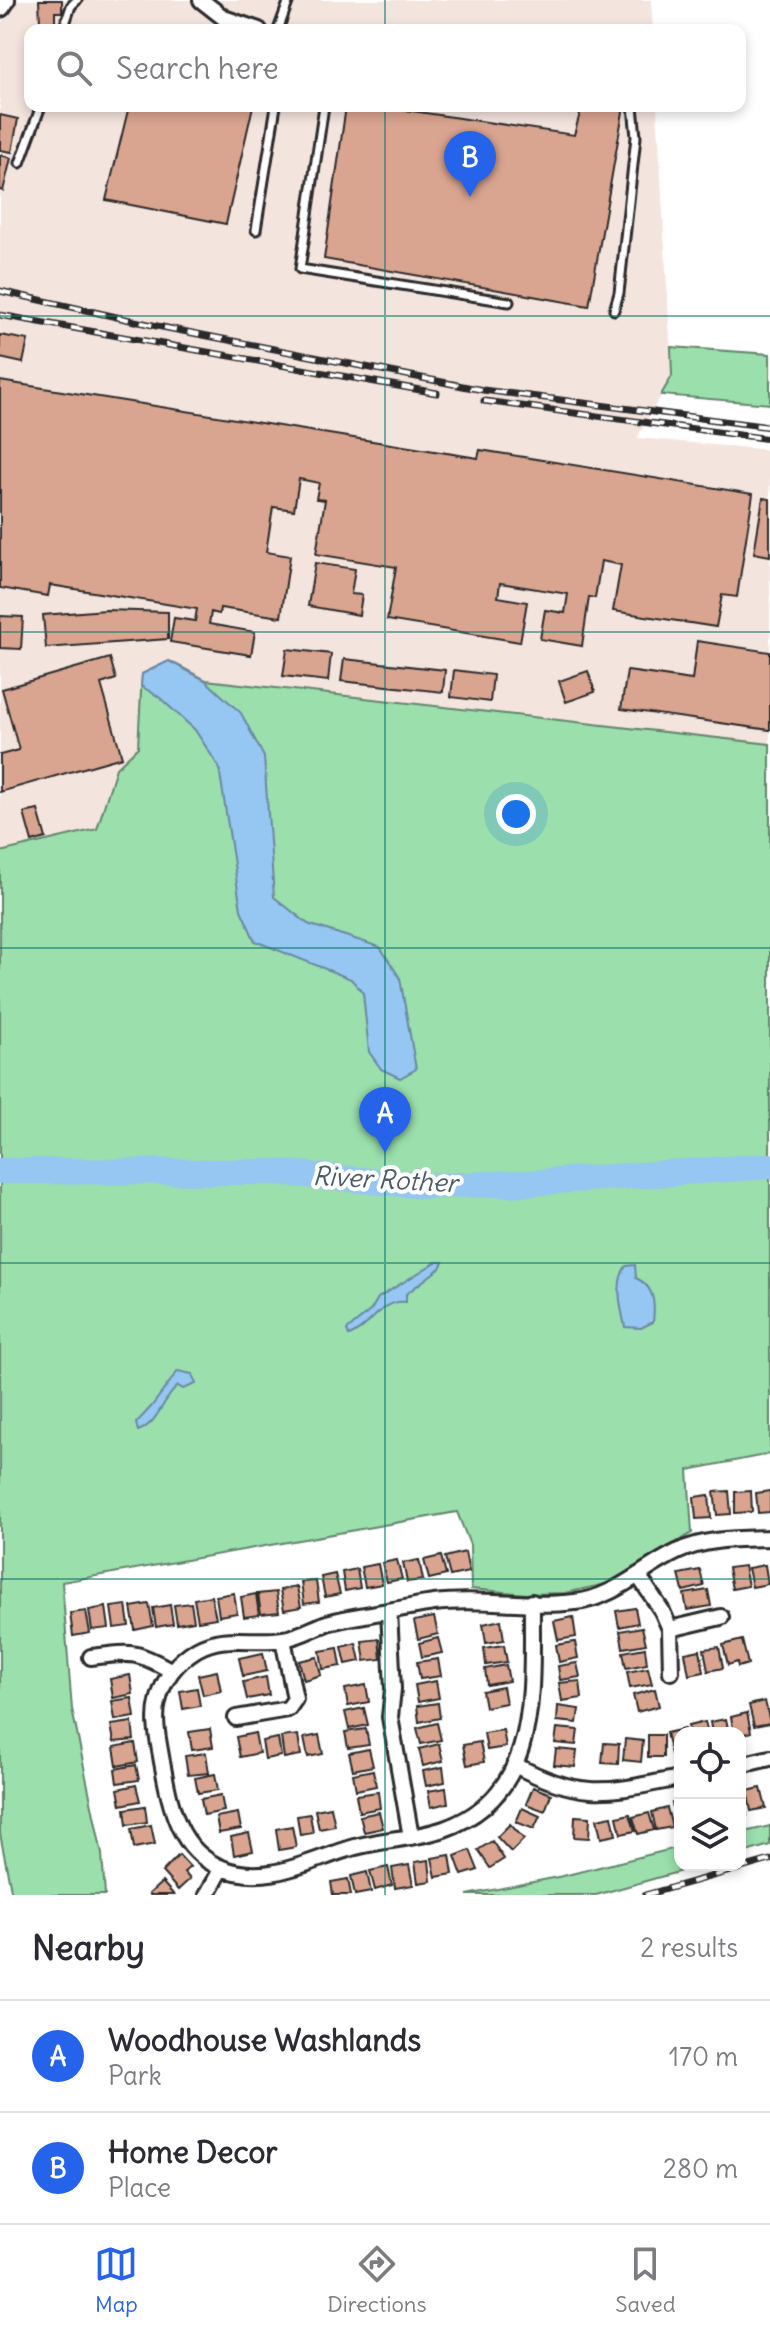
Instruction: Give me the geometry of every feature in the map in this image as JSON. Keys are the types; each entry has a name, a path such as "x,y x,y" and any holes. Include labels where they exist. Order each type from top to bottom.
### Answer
{"main road":[{"path":"0,6 4,0"}],"street":[{"path":"201,0 224,18 242,24"},
{"path":"532,1602 528,1717 507,1782 481,1810 443,1829 366,1844 258,1875 222,1868 206,1860 184,1838 171,1809 156,1721 157,1706 172,1671 212,1642 283,1639 348,1618 461,1601 578,1602 611,1590 681,1550 699,1544 770,1538"},
{"path":"638,1575 670,1629 671,1672"},
{"path":"389,1611 393,1689 390,1717 411,1837"},
{"path":"670,1629 721,1617"},
{"path":"236,1718 288,1709 293,1705 295,1699 283,1639"},
{"path":"91,1657 139,1654 172,1671"},
{"path":"746,1764 770,1758"},
{"path":"515,1765 558,1785 583,1791 600,1792 674,1779"},
{"path":"207,1895 222,1868"}],"lane":[{"path":"65,24 71,6 77,0"},
{"path":"280,24 289,0"},
{"path":"20,163 39,112"},
{"path":"256,230 275,112"},
{"path":"323,112 300,269 509,302"},
{"path":"614,310 619,293 636,137 634,112"}],"shaded area":[{"path":"19,0 651,0 653,24 24,24 24,112 657,112 672,376 637,438 770,450 770,744 206,680 169,661 141,686 138,747 116,768 97,829 0,852 0,24"}],"green space":[{"path":"671,347 770,354 770,404 661,395 672,376"},
{"path":"169,661 206,680 770,744 770,1454 688,1470 692,1533 606,1584 565,1593 527,1594 471,1589 470,1545 457,1512 62,1582 72,1709 102,1854 105,1895 12,1895 0,1834 0,852 97,829 116,768 138,747 142,674"},
{"path":"770,1826 770,1845 746,1852 746,1832"},
{"path":"674,1848 674,1871 682,1871 596,1895 467,1895 563,1876"}],"water":[{"path":"169,661 205,680 241,713 264,757 274,897 308,924 380,947 400,978 416,1069 400,1078 381,1069 369,1052 363,993 351,979 255,941 241,910 219,767 195,730 159,697 141,686 142,674"},
{"path":"436,1262 443,1262 440,1268 406,1294 406,1302 397,1302 382,1309 364,1327 349,1336 347,1330 371,1310 378,1298"},
{"path":"635,1265 636,1278 647,1286 654,1302 653,1322 641,1328 625,1327 620,1296 622,1273 626,1266"},
{"path":"178,1371 192,1374 196,1384 183,1389 178,1386 156,1417 138,1431 136,1423"}],"building":[{"path":"39,0 62,0 62,12 55,12 55,22 40,22"},
{"path":"128,112 252,112 226,224 106,200"},
{"path":"345,112 418,112 574,135 580,112 623,112 589,306 324,259"},
{"path":"0,115 18,119 12,152 0,150"},
{"path":"0,155 11,158 3,191 0,190"},
{"path":"0,335 28,340 23,363 0,358"},
{"path":"0,381 478,458 480,450 753,494 737,597 722,595 716,627 613,611 621,565 601,561 595,598 589,597 582,646 540,639 545,610 565,613 568,594 500,583 498,597 527,602 520,642 387,620 396,567 316,554 325,500 316,499 319,483 299,479 294,510 273,507 266,552 290,556 281,617 220,608 219,614 211,612 209,624 255,632 251,655 170,642 174,618 195,621 197,609 50,585 48,596 0,588"},
{"path":"763,498 770,499 770,556 754,553"},
{"path":"315,563 355,569 351,594 362,595 359,615 308,606"},
{"path":"106,610 168,612 168,639 46,648 43,615"},
{"path":"0,616 23,617 21,649 0,648"},
{"path":"697,641 770,652 770,730 621,709 627,671 692,680"},
{"path":"287,649 331,654 328,681 283,676"},
{"path":"110,658 116,679 101,684 122,757 0,792 0,755 19,750 2,689"},
{"path":"344,659 445,670 443,692 341,681"},
{"path":"454,670 493,675 490,702 451,697"},
{"path":"588,671 595,692 566,702 559,681"},
{"path":"38,810 46,838 32,842 24,813"},
{"path":"729,1491 731,1514 717,1515 714,1492"},
{"path":"751,1491 752,1512 735,1513 735,1492"},
{"path":"770,1491 770,1512 758,1513 756,1493"},
{"path":"709,1495 711,1518 696,1519 694,1497"},
{"path":"465,1552 469,1572 450,1576 445,1557"},
{"path":"441,1556 446,1575 429,1579 424,1560"},
{"path":"397,1560 402,1579 387,1582 382,1563"},
{"path":"419,1560 423,1580 407,1582 403,1563"},
{"path":"378,1564 382,1584 365,1587 361,1567"},
{"path":"765,1565 768,1584 752,1587 748,1568"},
{"path":"744,1566 748,1586 732,1589 728,1568"},
{"path":"357,1569 360,1588 345,1591 342,1572"},
{"path":"700,1570 704,1586 683,1591 679,1574"},
{"path":"335,1574 340,1594 325,1597 321,1577"},
{"path":"316,1581 319,1602 304,1604 301,1582"},
{"path":"297,1587 301,1607 284,1610 280,1590"},
{"path":"708,1590 711,1606 687,1610 684,1594"},
{"path":"276,1592 279,1612 261,1614 258,1594"},
{"path":"234,1593 237,1613 219,1616 216,1596"},
{"path":"256,1594 259,1615 244,1617 241,1597"},
{"path":"211,1596 216,1618 198,1621 194,1599"},
{"path":"191,1603 194,1621 177,1624 174,1605"},
{"path":"149,1604 153,1626 135,1630 131,1607"},
{"path":"126,1605 129,1626 114,1628 111,1607"},
{"path":"170,1605 173,1624 156,1627 153,1608"},
{"path":"106,1607 109,1628 92,1630 89,1610"},
{"path":"635,1608 638,1623 619,1627 616,1611"},
{"path":"86,1611 90,1633 73,1636 70,1613"},
{"path":"434,1617 438,1634 418,1639 414,1621"},
{"path":"573,1617 576,1637 558,1640 554,1621"},
{"path":"501,1620 504,1640 486,1643 483,1624"},
{"path":"642,1627 646,1644 623,1648 620,1631"},
{"path":"438,1638 442,1653 422,1657 419,1643"},
{"path":"379,1639 381,1659 365,1661 362,1641"},
{"path":"742,1640 748,1664 738,1667 737,1662 728,1665 723,1645"},
{"path":"575,1642 578,1658 559,1662 556,1645"},
{"path":"356,1643 360,1661 346,1664 342,1647"},
{"path":"504,1645 507,1662 486,1665 484,1648"},
{"path":"719,1647 723,1668 708,1671 704,1649"},
{"path":"338,1648 341,1666 323,1669 320,1651"},
{"path":"645,1648 647,1664 626,1668 623,1652"},
{"path":"700,1650 704,1672 689,1675 685,1653"},
{"path":"263,1653 267,1671 243,1676 239,1658"},
{"path":"317,1657 321,1675 304,1680 299,1661"},
{"path":"438,1659 441,1676 420,1679 417,1662"},
{"path":"577,1663 580,1677 560,1680 558,1666"},
{"path":"506,1665 509,1681 487,1685 485,1669"},
{"path":"648,1668 652,1684 630,1688 627,1672"},
{"path":"217,1671 221,1691 203,1695 198,1675"},
{"path":"130,1675 133,1694 113,1698 110,1679"},
{"path":"266,1677 269,1695 247,1699 243,1682"},
{"path":"436,1681 439,1698 418,1702 415,1685"},
{"path":"580,1681 582,1698 562,1701 559,1683"},
{"path":"366,1685 369,1702 348,1706 345,1689"},
{"path":"503,1687 506,1703 485,1707 482,1691"},
{"path":"197,1688 200,1706 183,1709 180,1691"},
{"path":"655,1689 659,1706 637,1712 633,1695"},
{"path":"132,1698 135,1717 115,1720 112,1701"},
{"path":"765,1701 770,1723 754,1726 749,1705"},
{"path":"438,1703 440,1718 419,1722 417,1706"},
{"path":"558,1706 579,1709 577,1723 557,1721"},
{"path":"364,1708 368,1725 349,1729 345,1712"},
{"path":"747,1713 751,1732 746,1733 746,1727 733,1727 731,1717"},
{"path":"726,1719 728,1727 711,1727 710,1722"},
{"path":"132,1722 134,1740 114,1742 111,1725"},
{"path":"705,1722 706,1727 688,1727"},
{"path":"437,1723 441,1740 421,1744 417,1728"},
{"path":"557,1728 578,1730 576,1745 555,1743"},
{"path":"210,1729 213,1747 192,1750 189,1732"},
{"path":"366,1729 369,1745 348,1748 345,1732"},
{"path":"503,1730 506,1747 487,1750 484,1733"},
{"path":"674,1731 674,1753 671,1754 666,1733"},
{"path":"255,1733 259,1753 240,1757 236,1737"},
{"path":"298,1735 301,1755 284,1758 281,1737"},
{"path":"319,1735 323,1754 308,1757 304,1738"},
{"path":"648,1735 663,1735 663,1757 648,1757"},
{"path":"278,1738 281,1756 265,1759 262,1741"},
{"path":"625,1739 643,1741 641,1762 623,1760"},
{"path":"480,1742 484,1762 467,1765 463,1745"},
{"path":"135,1743 138,1762 117,1766 114,1747"},
{"path":"604,1743 619,1744 618,1764 602,1763"},
{"path":"439,1744 443,1761 423,1766 419,1749"},
{"path":"369,1749 373,1766 353,1770 349,1753"},
{"path":"556,1749 577,1751 575,1767 554,1765"},
{"path":"206,1753 209,1773 188,1775 185,1756"},
{"path":"136,1765 139,1780 117,1783 115,1769"},
{"path":"443,1767 445,1782 426,1786 423,1771"},
{"path":"373,1770 376,1786 356,1790 353,1774"},
{"path":"215,1774 218,1790 198,1793 195,1778"},
{"path":"136,1785 140,1801 121,1805 118,1789"},
{"path":"533,1787 551,1794 545,1811 526,1804"},
{"path":"446,1788 448,1803 431,1807 428,1791"},
{"path":"761,1788 766,1808 751,1811 747,1791"},
{"path":"378,1792 380,1808 359,1812 356,1795"},
{"path":"221,1795 224,1811 204,1815 201,1799"},
{"path":"145,1806 147,1822 127,1825 125,1809"},
{"path":"331,1807 335,1826 319,1829 315,1810"},
{"path":"522,1808 540,1816 534,1829 516,1822"},
{"path":"667,1808 672,1827 656,1830 652,1812"},
{"path":"379,1812 383,1828 364,1832 360,1816"},
{"path":"238,1813 241,1829 219,1833 216,1817"},
{"path":"649,1813 654,1830 638,1834 633,1817"},
{"path":"310,1814 313,1833 300,1835 297,1816"},
{"path":"630,1814 635,1831 621,1834 617,1817"},
{"path":"575,1816 590,1817 589,1838 574,1837"},
{"path":"612,1816 616,1835 601,1838 597,1819"},
{"path":"510,1824 524,1839 511,1852 497,1837"},
{"path":"151,1825 155,1844 134,1848 131,1829"},
{"path":"292,1826 296,1847 279,1850 276,1829"},
{"path":"249,1833 253,1851 234,1855 231,1837"},
{"path":"492,1841 504,1859 490,1868 478,1850"},
{"path":"470,1850 478,1870 462,1875 455,1856"},
{"path":"179,1855 190,1867 184,1872 190,1879 178,1890 162,1872"},
{"path":"450,1855 453,1874 436,1877 432,1858"},
{"path":"429,1860 431,1881 418,1883 415,1862"},
{"path":"409,1865 413,1885 395,1888 392,1868"},
{"path":"388,1867 392,1885 375,1890 370,1871"},
{"path":"367,1872 371,1892 355,1895 351,1876"},
{"path":"348,1879 351,1895 333,1895 331,1882"},
{"path":"162,1882 174,1895 149,1894"}],"waterway":[{"name":"River Rother","path":"0,1171 275,1172 426,1186 529,1183 770,1166"}],"railway":[{"path":"0,291 157,326 483,390 770,427"},
{"path":"0,315 437,393"},
{"path":"484,401 770,439"},
{"path":"645,1895 770,1860"}],"place":[{"name":"Home Decor","path":"470,197"},
{"name":"Woodhouse Washlands","path":"385,1153"}]}
